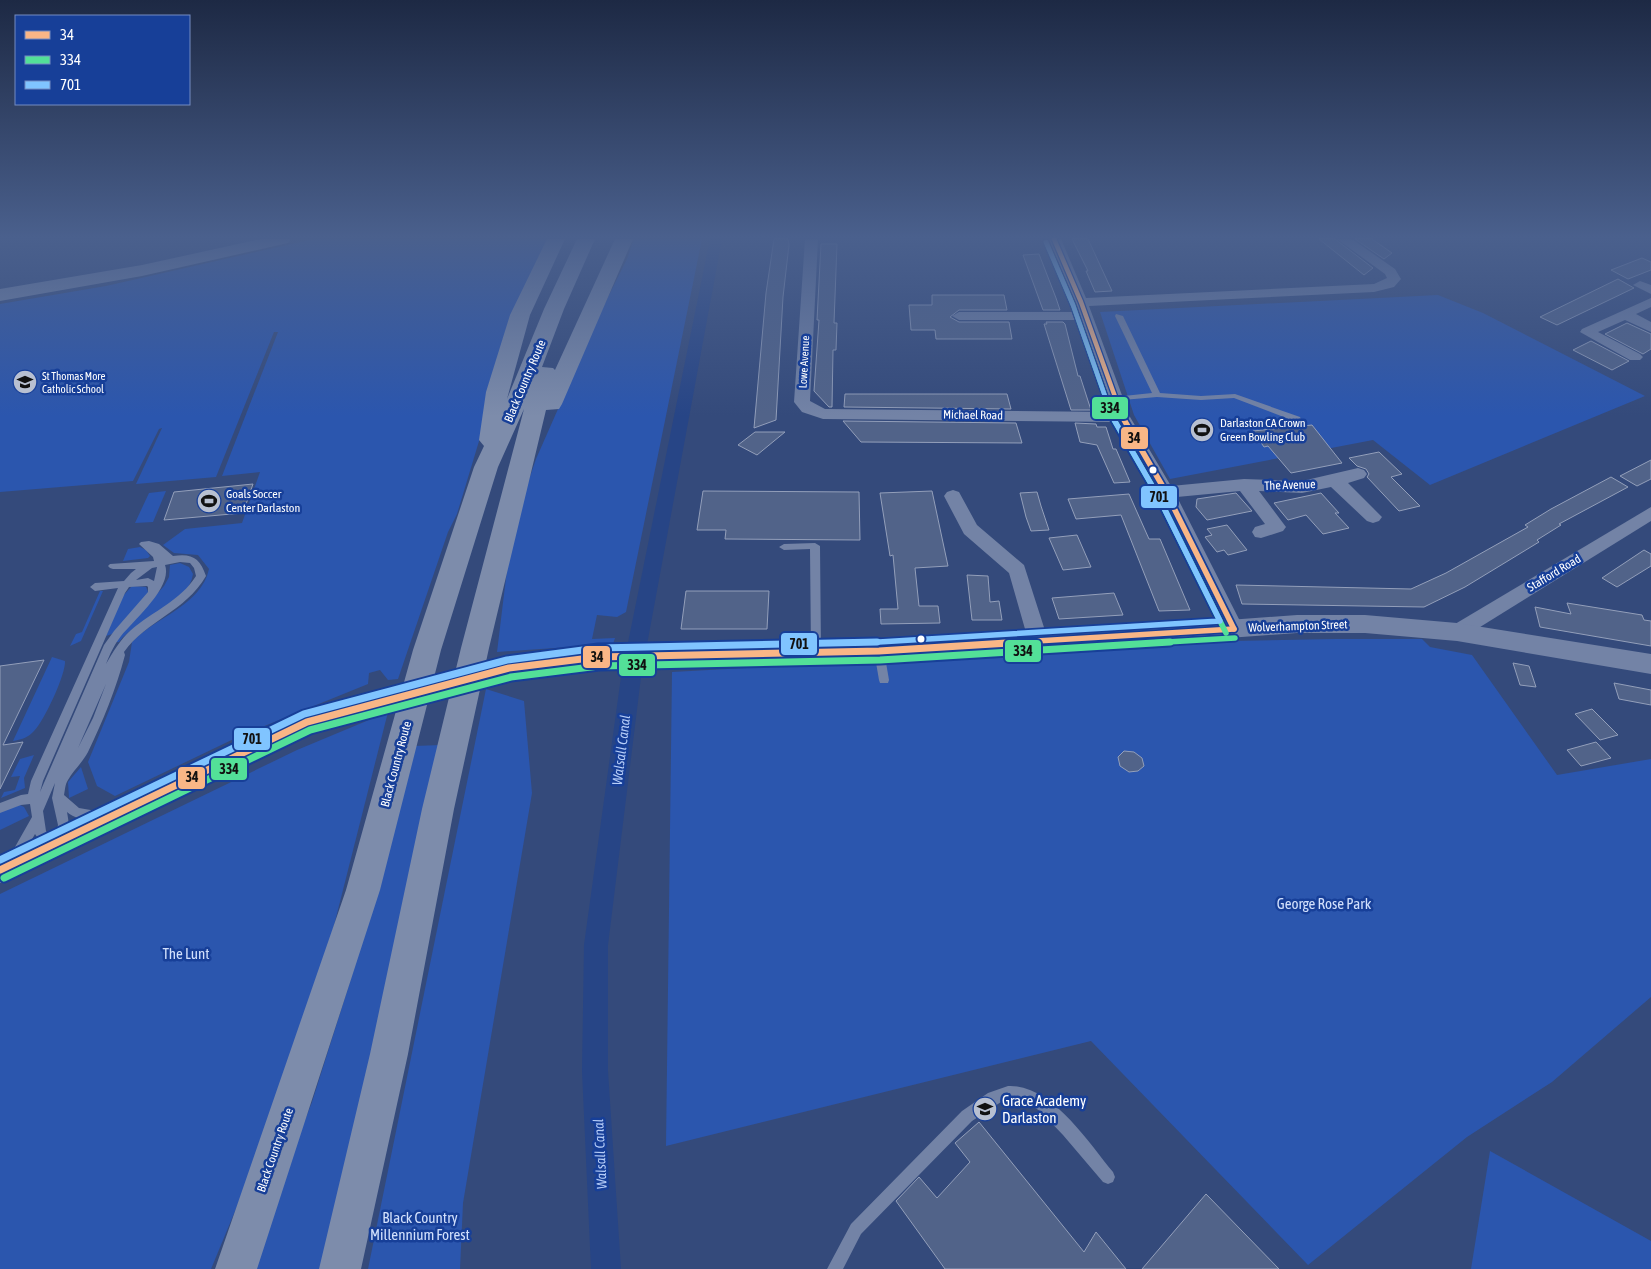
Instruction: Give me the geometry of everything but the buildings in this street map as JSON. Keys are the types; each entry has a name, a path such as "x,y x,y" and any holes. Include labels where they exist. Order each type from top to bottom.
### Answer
{"highway":[{"path":"486,467 497,392 520,315 528,298"},
{"name":"Black Country Route","path":"236,1269 363,890 427,650 486,467 522,390 559,298"},
{"name":"Black Country Route","path":"340,1269 389,1054 438,809 475,648 521,471 540,388 576,298"},
{"path":"521,471 598,298"}],"street":[{"name":"Lowe Avenue","path":"808,298 802,402 808,408 823,414"},
{"path":"1079,298 1122,417 1166,492 1234,629"},
{"path":"959,316 1233,298"},
{"path":"1635,356 1587,332 1651,302"},
{"path":"1625,314 1651,328"},
{"name":"Michael Road","path":"823,414 1122,417"},
{"name":"The Avenue","path":"1166,492 1244,485 1302,487 1335,481 1358,474"},
{"path":"1335,481 1373,517"},
{"name":"The Avenue","path":"1244,485 1277,528 1261,532"},
{"path":"953,496 970,529 1016,570 1039,643"},
{"name":"Stafford Road","path":"1457,632 1651,513"},
{"name":"Wolverhampton Street","path":"114,814 307,722 373,702 509,668 598,657 879,651 1039,643 1297,624 1365,624 1457,632 1651,664"},
{"path":"0,870 114,814"}],"lane":[{"path":"1119,316 1157,395"},
{"path":"1114,399 1157,395 1201,398 1235,396 1298,419"},
{"path":"36,804 55,781 109,645 154,592 162,577 154,563 153,550 144,544 153,543 160,547 170,559"},
{"path":"784,547 815,546 816,653"},
{"path":"0,870 19,851 36,804 126,583 139,570 154,563 186,558 196,564 200,569 201,576 197,584 177,605 145,625 122,646 115,678 77,762 55,781 36,804 40,836 54,844 64,825 55,781"},
{"path":"113,566 154,563"},
{"path":"95,587 148,582 153,585 154,592"},
{"path":"879,651 884,680"},
{"path":"58,797 68,808 84,815 114,814"},
{"path":"0,807 21,800 36,804"},
{"path":"835,1269 856,1229 967,1116 986,1100 1010,1092 1026,1094 1043,1104 1108,1177"}],"green space":[{"path":"34,298 522,298 457,514 448,532 398,679 388,680 380,670 369,673 368,684 242,735 115,796 97,786 88,762 129,662 132,642 187,602 204,582 209,569 198,555 174,553 163,545 185,529 242,523 260,472 222,476 278,332 274,332 216,477 136,484 162,428 159,429 133,481 0,492 0,304"},
{"path":"607,298 690,298 626,612 617,617 597,615 592,639 615,638 613,644 497,652 511,537 524,494 536,459"},
{"path":"1374,298 1446,298 1483,313 1645,396 1430,485 1373,440 1170,479 1134,415 1100,312"},
{"path":"166,491 153,522 135,523 149,493"},
{"path":"140,547 146,550 150,556 148,558 123,561 128,549"},
{"path":"180,563 189,567 193,574 189,585 182,594 173,603 127,633 119,642 114,642 164,586 169,577 170,565"},
{"path":"132,586 146,587 149,594 112,634 106,636 122,597"},
{"path":"100,591 103,591 81,641 70,646 76,634 82,632"},
{"name":"George Rose Park","path":"1422,639 1430,647 1472,655 1557,775 1651,759 1651,997 1552,1082 1467,1137 1308,1265 1091,1041 666,1146 672,672 1233,641"},
{"path":"52,657 65,661 62,676 54,697 34,731 25,738 13,741"},
{"name":"Black Country Millennium Forest","path":"486,689 524,701 532,793 463,1203 460,1269 368,1269"},
{"name":"The Lunt","path":"388,712 327,953 245,1187 211,1269 0,1269 0,894 297,750"},
{"path":"441,745 326,1269 247,1269 312,1102 349,985 414,746"},
{"path":"34,755 24,778 25,788 1,798 4,792 15,790 20,776 11,777 20,759"},
{"path":"81,767 88,789 69,798 68,782"},
{"path":"20,805 24,807 29,816 0,830 0,812"},
{"path":"1490,1151 1651,1241 1651,1269 1471,1269"}],"waterway":[{"name":"Walsall Canal","path":"606,1269 595,1071 596,945 631,677 705,298"}],"transit line":[{"name":"334","path":"1070,298 1114,421 1158,496 1226,633"},
{"name":"701","path":"0,860 304,714 507,660 598,648 879,642 1220,621 1158,496 1114,421 1070,298"},
{"name":"34","path":"1079,298 1122,417 1166,492 1234,629"},
{"name":"34","path":"0,870 307,722 509,668 598,657 879,651 1234,629"},
{"name":"334","path":"4,878 310,730 511,677 599,666 880,660 1235,638"}],"place":[{"name":"St Thomas More Catholic School","path":"25,382"},
{"name":"Darlaston CA Crown Green Bowling Club","path":"1202,430"},
{"name":"Goals Soccer Center Darlaston","path":"209,501"},
{"name":"Grace Academy Darlaston","path":"985,1109"}]}
